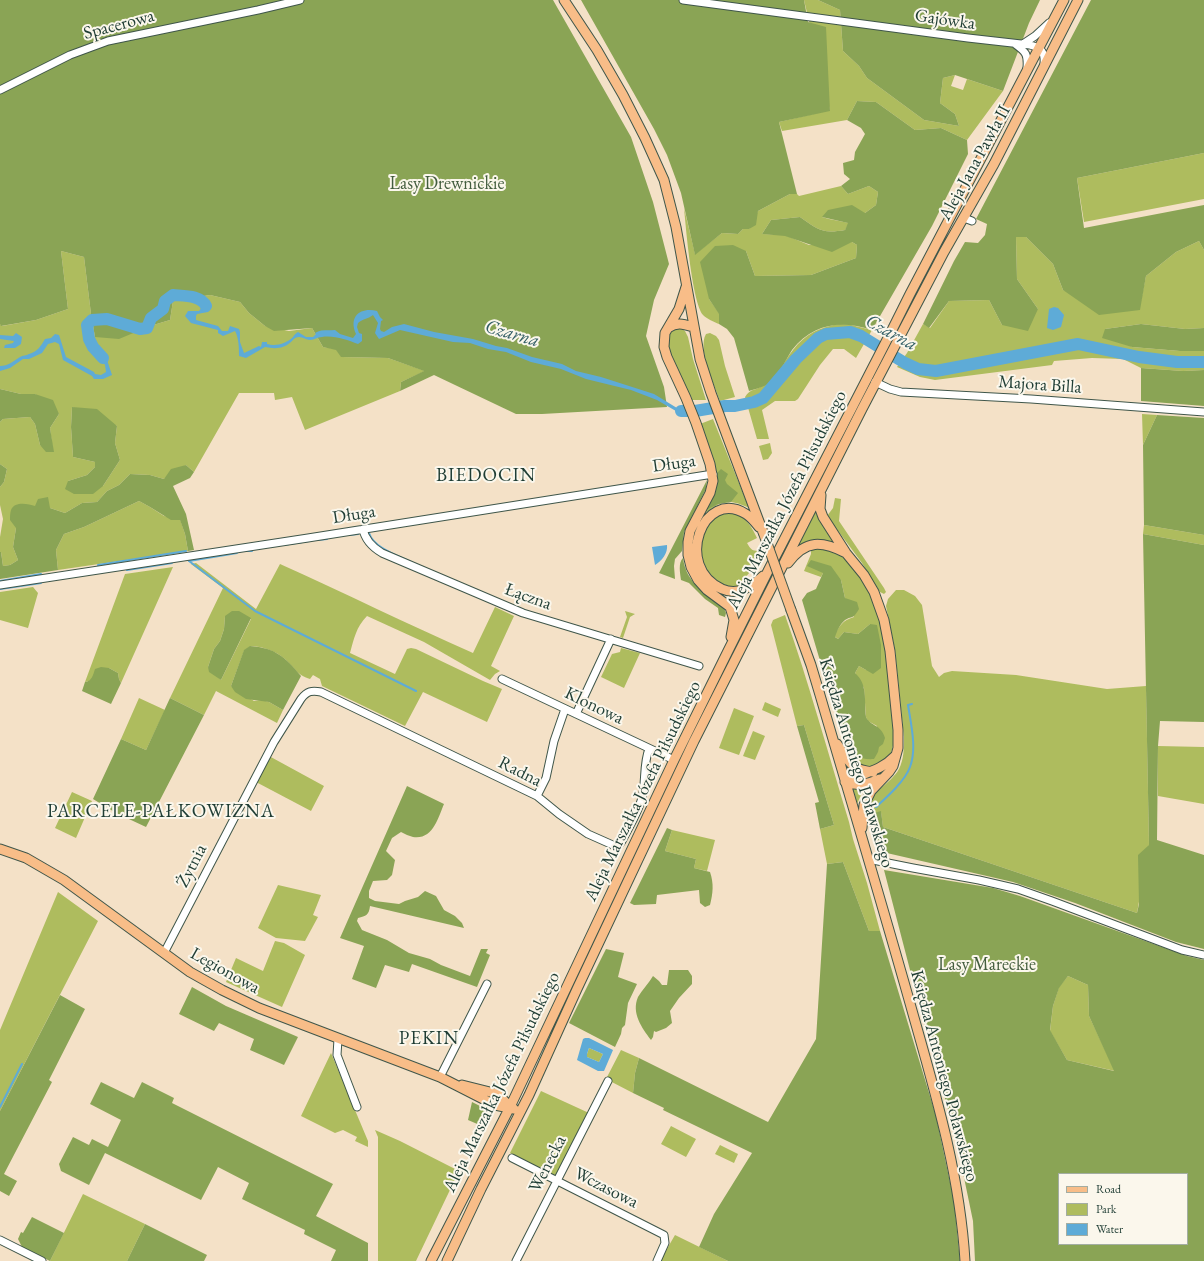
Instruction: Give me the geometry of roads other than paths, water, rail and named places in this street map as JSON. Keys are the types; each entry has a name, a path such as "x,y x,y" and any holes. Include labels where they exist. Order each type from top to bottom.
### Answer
{"main road":[{"name":"Księdza Antoniego Poławskiego","path":"564,0 597,50 623,95 660,169 673,210 700,359 720,419 811,665 914,1020 948,1145 959,1200 965,1261"},
{"name":"Aleja Jana Pawła II","path":"893,339 917,281 1064,0"},
{"name":"Aleja Jana Pawła II","path":"893,339 968,219 994,164 1078,0"},
{"path":"687,284 679,309 664,336 664,350 696,423 712,474 712,486 688,538 687,550 689,563 695,576 707,590 730,607 734,618 734,628 727,653"},
{"path":"668,328 679,323 694,327"},
{"name":"Aleja Marszałka Józefa Piłsudskiego","path":"431,1261 510,1107 674,760 769,569 893,339"},
{"name":"Aleja Marszałka Józefa Piłsudskiego","path":"447,1261 520,1112 694,741 875,382 882,359"},
{"path":"822,488 820,509 823,517 846,553 870,584 884,620 890,651 899,739 897,754 892,766 884,778 871,791 864,805 862,818 863,842"},
{"path":"763,532 745,513 732,509 720,510 710,516 701,529 697,541 697,555 700,568 708,578 718,587 729,591 738,592 746,588 758,581 769,569"},
{"path":"772,586 794,555 809,546 826,544 846,553"},
{"path":"831,732 849,763 859,769 873,772"},
{"path":"845,782 854,777 873,772 889,763 897,754"},
{"path":"845,782 852,785 860,785 884,778"},
{"name":"Legionowa","path":"0,849 26,858 64,880 190,972 222,990 259,1008 455,1084 498,1094 510,1107 520,1112"}],"street":[{"name":"Spacerowa","path":"0,90 70,55 108,41 300,0"},
{"name":"Gajówka","path":"683,0 1023,44 1040,48"},
{"path":"1023,44 1035,36 1054,18"},
{"path":"1013,43 1025,52 1027,56 1027,70"},
{"path":"1040,48 1044,57 1044,68"},
{"name":"Majora Billa","path":"875,382 886,388 901,392 1031,399 1204,412"},
{"name":"Długa","path":"0,585 712,474"},
{"name":"Łączna","path":"363,529 366,539 373,547 394,558 523,613 699,666"},
{"path":"576,714 611,639"},
{"name":"Klonowa","path":"502,679 674,760"},
{"name":"Radna","path":"310,691 321,692 537,796 559,814 588,834 615,846 619,845 622,841 642,797 646,757 649,749"},
{"name":"Żytnia","path":"164,953 274,742 300,699 304,694 310,691"},
{"path":"537,796 546,778 554,741 565,709"},
{"path":"868,859 1018,889 1182,950 1204,955"},
{"path":"440,1077 487,984"},
{"path":"338,1039 337,1055 357,1107"},
{"name":"Wenecka","path":"516,1261 608,1081"},
{"name":"Wczasowa","path":"512,1158 664,1235 665,1243 657,1261"},
{"path":"0,1240 42,1261"}],"water":[{"path":"197,294 210,305 208,312 197,314 196,320 218,326 222,331 228,331 230,326 239,329 240,342 244,353 259,346 261,347 262,342 267,342 267,344 270,345 285,343 298,332 306,337 313,337 316,334 315,333 320,331 335,330 340,334 353,338 356,334 354,328 355,318 361,312 371,310 377,311 383,320 381,321 380,329 384,332 392,327 404,324 507,348 532,357 562,364 576,371 601,377 654,394 677,408 685,410 687,414 681,414 657,400 631,390 586,379 561,369 531,362 506,352 488,349 470,343 453,342 400,330 379,339 375,333 378,323 373,315 358,323 357,327 359,333 362,334 362,341 358,344 340,338 320,337 313,340 307,340 298,337 285,346 276,348 265,347 246,358 239,356 238,340 235,331 223,336 218,333 218,330 191,323 185,316 188,311 199,311 202,307 193,300"},
{"path":"1054,307 1058,308 1064,315 1061,327 1053,330 1047,328 1049,309"},
{"path":"16,333 22,337 21,344 15,348 4,348 5,345 13,343 14,341 0,339 0,335 13,336"},
{"path":"55,334 59,335 66,357 94,372 95,374 101,375 106,372 105,365 98,354 94,353 90,346 94,346 107,360 112,375 103,379 94,379 92,376 63,360 59,344 55,342 48,344 42,353 29,359 23,359 10,368 0,371 0,366 13,362 21,356 34,352 45,339 51,338"},
{"path":"667,545 667,551 664,556 655,565 652,547"},
{"path":"589,1038 613,1050 604,1071 598,1071 577,1060 583,1039","holes":["589,1048 603,1054 599,1062 587,1057"]}],"waterway":[{"name":"Czarna","path":"103,358 93,347 89,339 87,325 92,320 107,319 140,329 147,328 151,318 163,309 165,301 173,295 196,298 204,302 206,306"},
{"name":"Czarna","path":"681,411 695,411 725,406 735,406 754,402 763,398 796,359 818,338 826,334 850,332 861,336 905,363 918,369 936,371 1078,344 1139,357 1177,362 1204,362"},
{"path":"369,533 372,539 382,548 415,564"},
{"path":"349,535 358,534"},
{"path":"317,540 327,539"},
{"path":"283,545 309,541"},
{"path":"98,565 186,551"},
{"path":"244,551 252,551"},
{"path":"189,561 237,553"},
{"path":"189,561 255,611 416,691"},
{"path":"127,570 172,563"},
{"path":"0,581 41,574"},
{"path":"0,589 41,583"},
{"path":"876,807 900,783 910,767 913,744 908,705 912,704"},
{"path":"0,1107 22,1064"}],"district":[{"name":"BIEDOCIN","path":"486,476"},
{"name":"PARCELE-PAŁKOWIZNA","path":"161,812"},
{"name":"PEKIN","path":"429,1039"}],"park label":[{"name":"Lasy Drewnickie","path":"447,184"},
{"name":"Lasy Mareckie","path":"987,965"}]}
